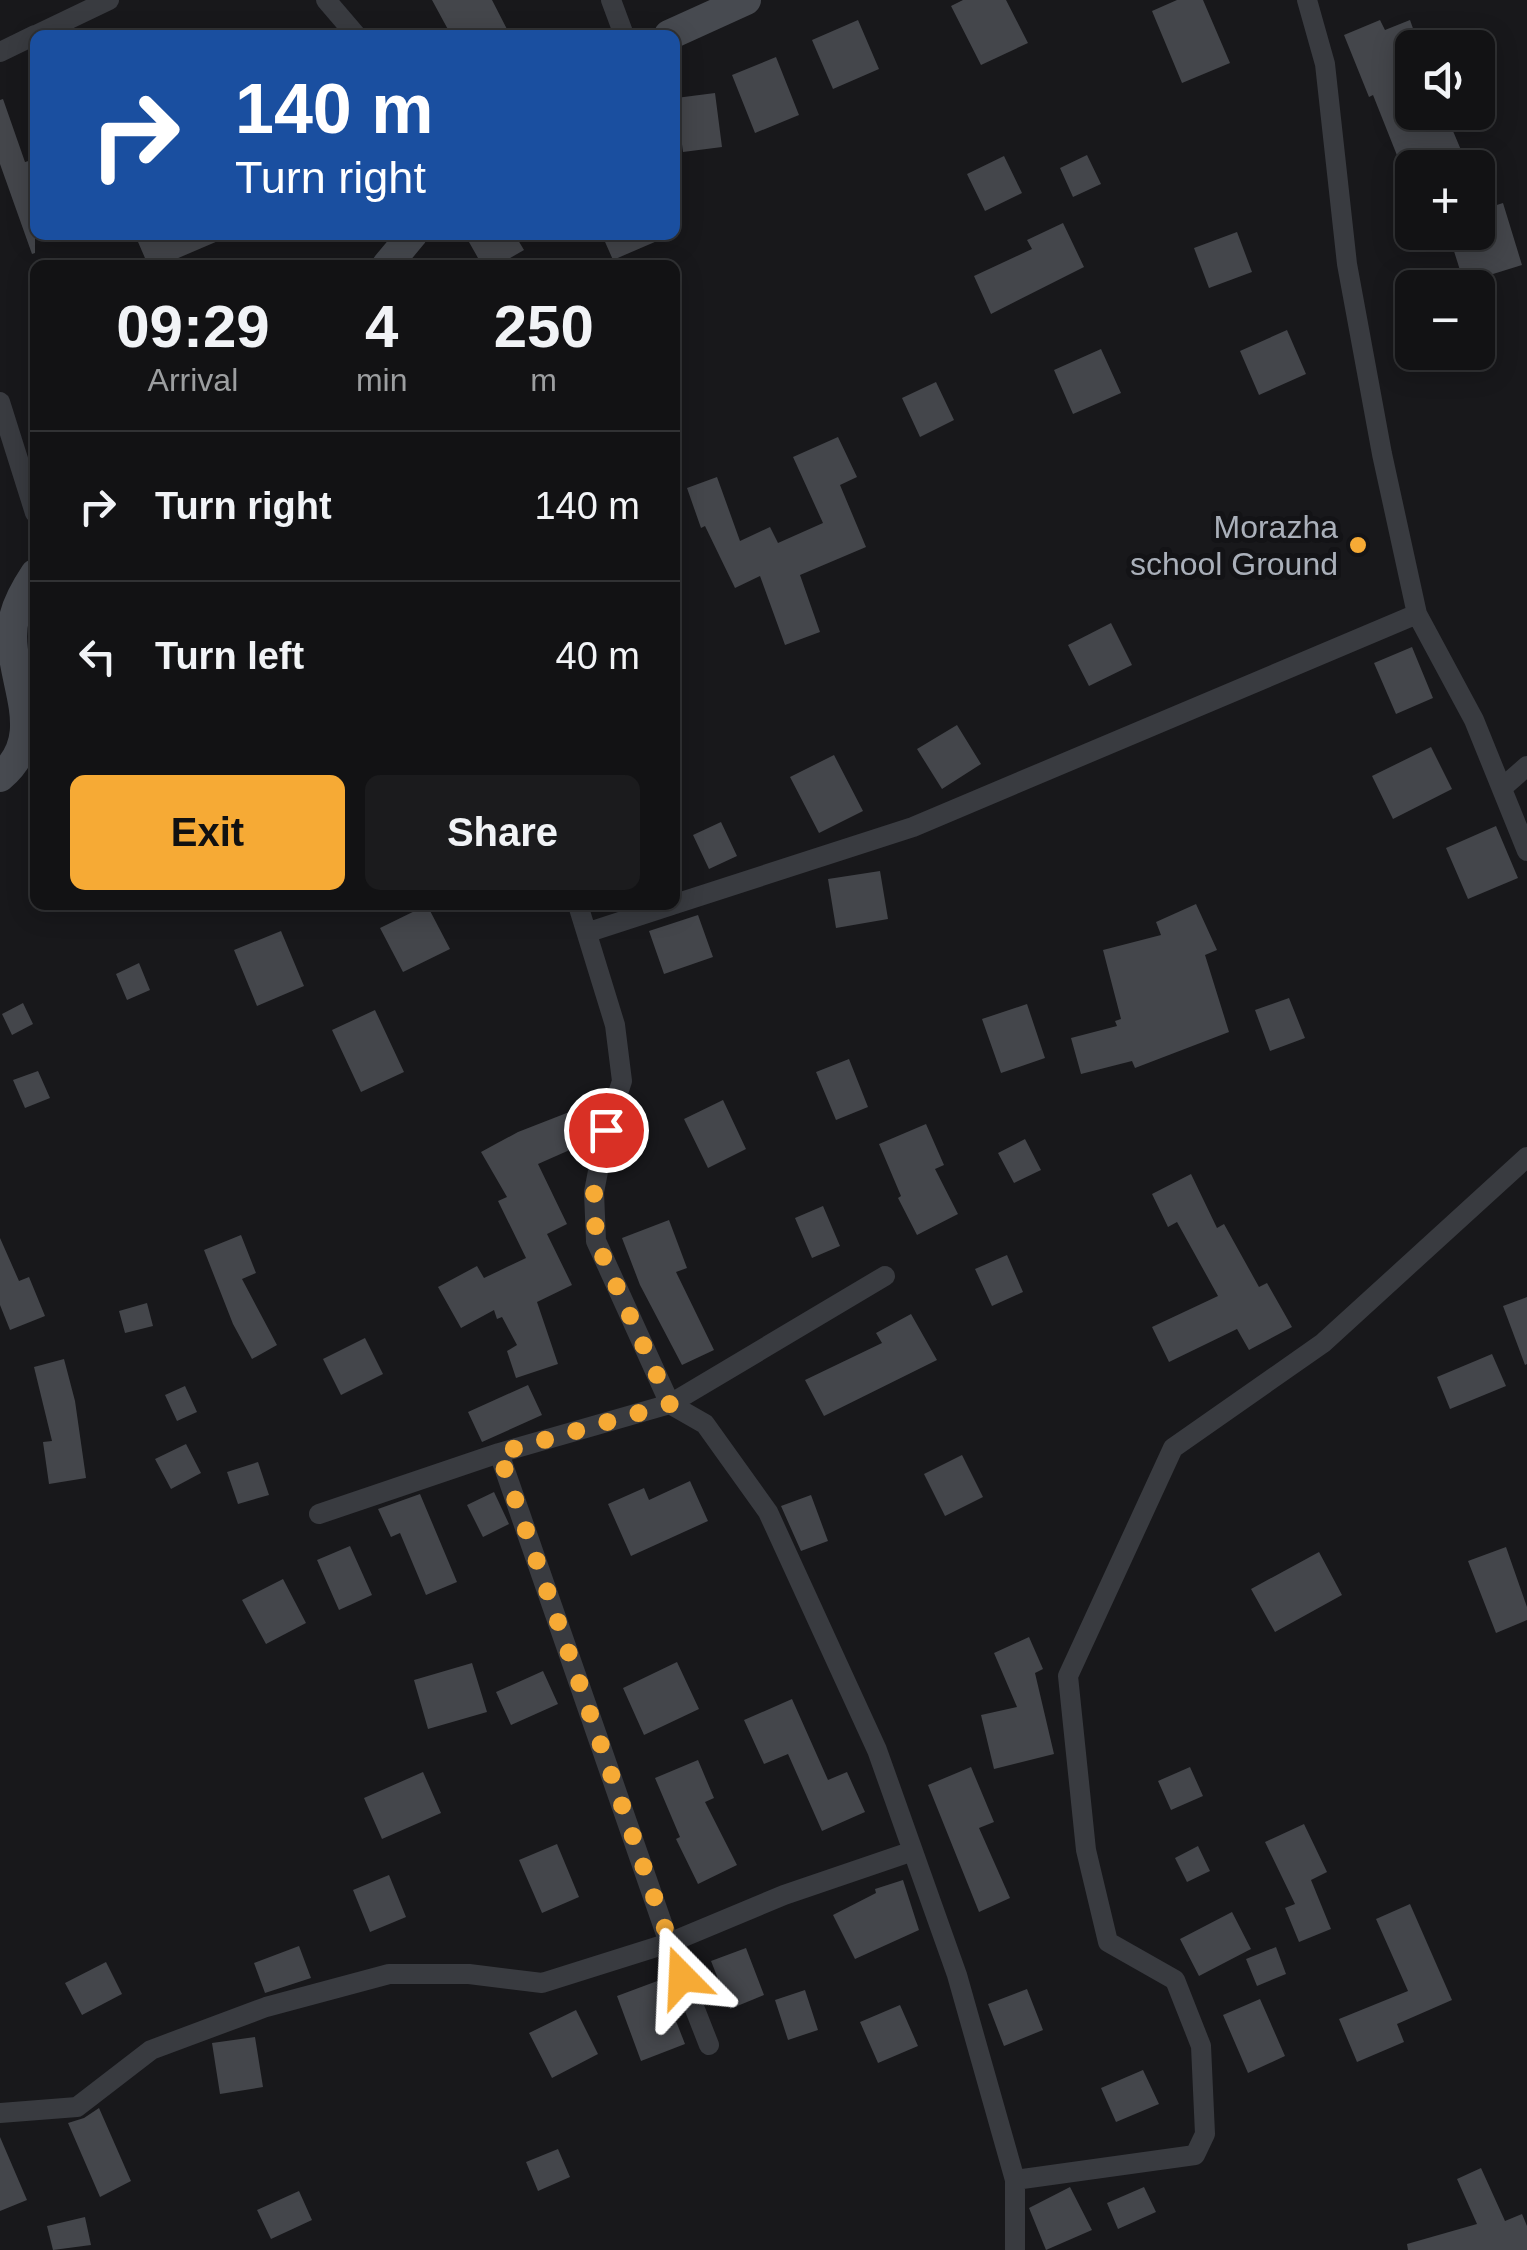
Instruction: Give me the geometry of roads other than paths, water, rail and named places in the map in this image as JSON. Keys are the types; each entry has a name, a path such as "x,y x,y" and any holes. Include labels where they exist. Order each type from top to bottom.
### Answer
{"main road":[{"path":"680,30 746,0"},
{"path":"391,260 408,240"},
{"path":"0,777 9,770 27,735 13,619 30,584"}],"street":[{"path":"46,30 109,0"},
{"path":"326,0 352,30"},
{"path":"611,0 622,30"},
{"path":"1307,0 1325,64 1347,264 1382,454 1418,614 1474,720 1527,850"},
{"path":"0,52 30,38"},
{"path":"0,402 30,497"},
{"path":"680,903 913,827 1418,614"},
{"path":"1502,788 1527,766"},
{"path":"580,910 615,1025 622,1081 606,1130 594,1192 596,1241 670,1404 705,1424 768,1512 877,1750 957,1975 1016,2180 1015,2250"},
{"path":"589,932 658,910"},
{"path":"1016,2180 1195,2156 1205,2134 1201,2046 1175,1980 1108,1942 1086,1850 1068,1676 1173,1448 1323,1343 1527,1157"},
{"path":"319,1514 499,1453 670,1404 885,1276"},
{"path":"499,1453 669,1943 709,2045"},
{"path":"0,2113 77,2107 150,2050 266,2007 389,1974 470,1974 542,1982 669,1943 784,1895 913,1852"}],"place":[{"name":"Morazha school Ground","path":"1358,545"}]}
